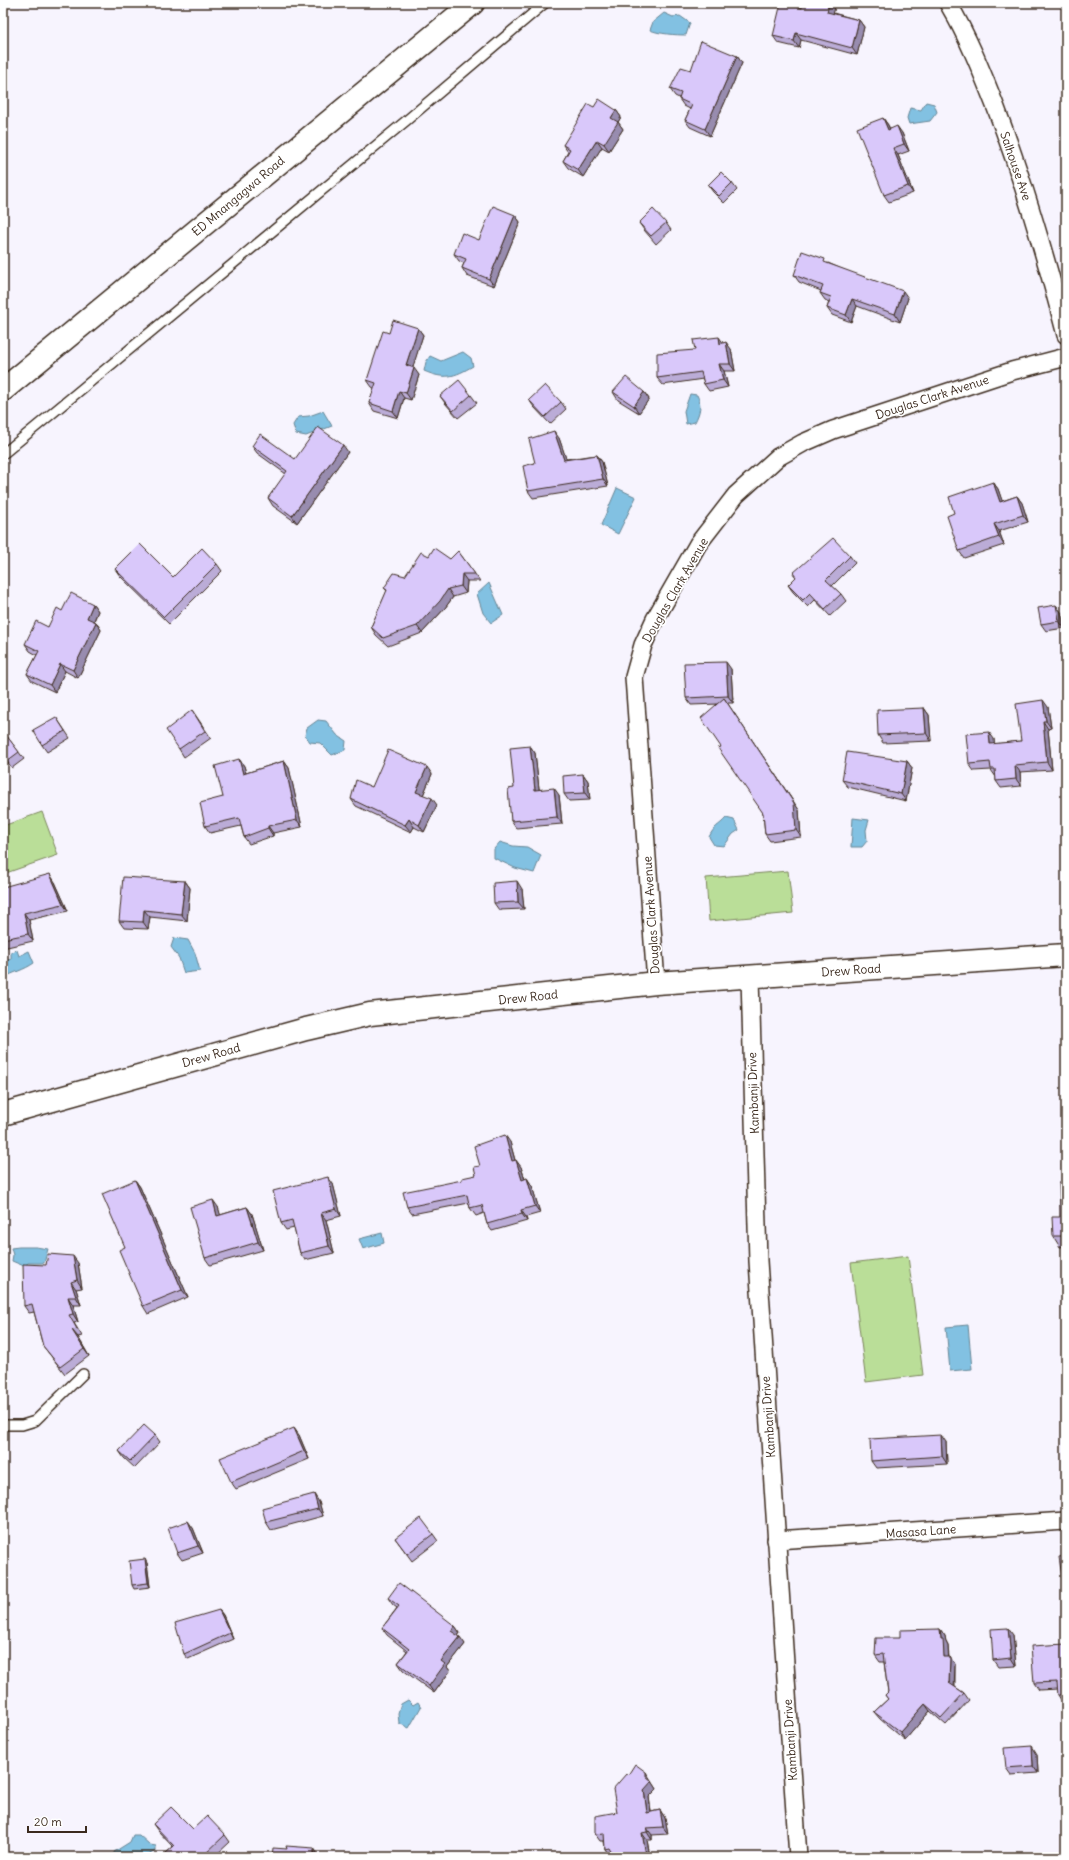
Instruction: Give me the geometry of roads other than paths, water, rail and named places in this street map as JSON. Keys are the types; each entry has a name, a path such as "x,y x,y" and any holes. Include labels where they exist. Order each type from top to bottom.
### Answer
{"main road":[{"name":"ED Mnangagwa Road","path":"3,390 472,3"},
{"name":"Drew Road","path":"3,1114 306,1029 370,1014 656,983 1066,955"}],"street":[{"name":"Salhouse Ave","path":"948,3 973,49 1010,145 1042,242 1066,335"},
{"name":"Douglas Clark Avenue","path":"656,983 634,677 643,645 655,619 698,544 736,495 778,457 803,443 833,430 1012,371 1066,357"},
{"name":"Kambanji Drive","path":"750,976 758,1260 798,1857"},
{"name":"Masasa Lane","path":"776,1540 1066,1521"}],"lane":[{"path":"3,454 407,120 545,3"},
{"path":"3,1425 22,1424 35,1421 83,1374"}],"water":[{"path":"664,13 673,17 680,16 690,23 686,35 650,30 653,22"},
{"path":"926,102 934,104 937,112 930,121 909,124 907,118 910,108 921,110"},
{"path":"463,352 471,358 473,366 460,373 449,376 438,376 424,371 426,362 430,356 441,361"},
{"path":"690,394 697,395 700,402 700,408 695,422 686,424 684,411"},
{"path":"323,411 332,426 306,436 296,434 293,425 298,417 309,416"},
{"path":"617,488 636,497 618,534 601,525"},
{"path":"489,583 503,615 491,623 483,613 477,594"},
{"path":"318,720 326,721 337,735 346,741 345,750 332,755 320,743 310,742 305,735 307,728"},
{"path":"726,818 734,820 739,830 733,834 724,846 714,845 709,837 715,828"},
{"path":"853,818 869,820 866,830 867,841 862,847 851,847"},
{"path":"500,842 513,846 527,847 541,855 534,873 515,868 494,858 494,849"},
{"path":"174,938 188,940 195,953 200,971 184,973 179,958 171,947"},
{"path":"17,950 19,956 29,951 34,963 3,978 3,961 11,959 11,952"},
{"path":"382,1233 384,1243 363,1249 359,1239"},
{"path":"19,1247 48,1249 44,1263 28,1263 24,1266 12,1261 13,1255 11,1248"},
{"path":"968,1325 972,1369 950,1371 946,1327"},
{"path":"408,1700 413,1705 418,1702 421,1707 409,1728 399,1723 398,1714 401,1704"},
{"path":"133,1835 139,1835 150,1845 156,1846 156,1851 143,1857 114,1857 114,1852 130,1842"}]}
